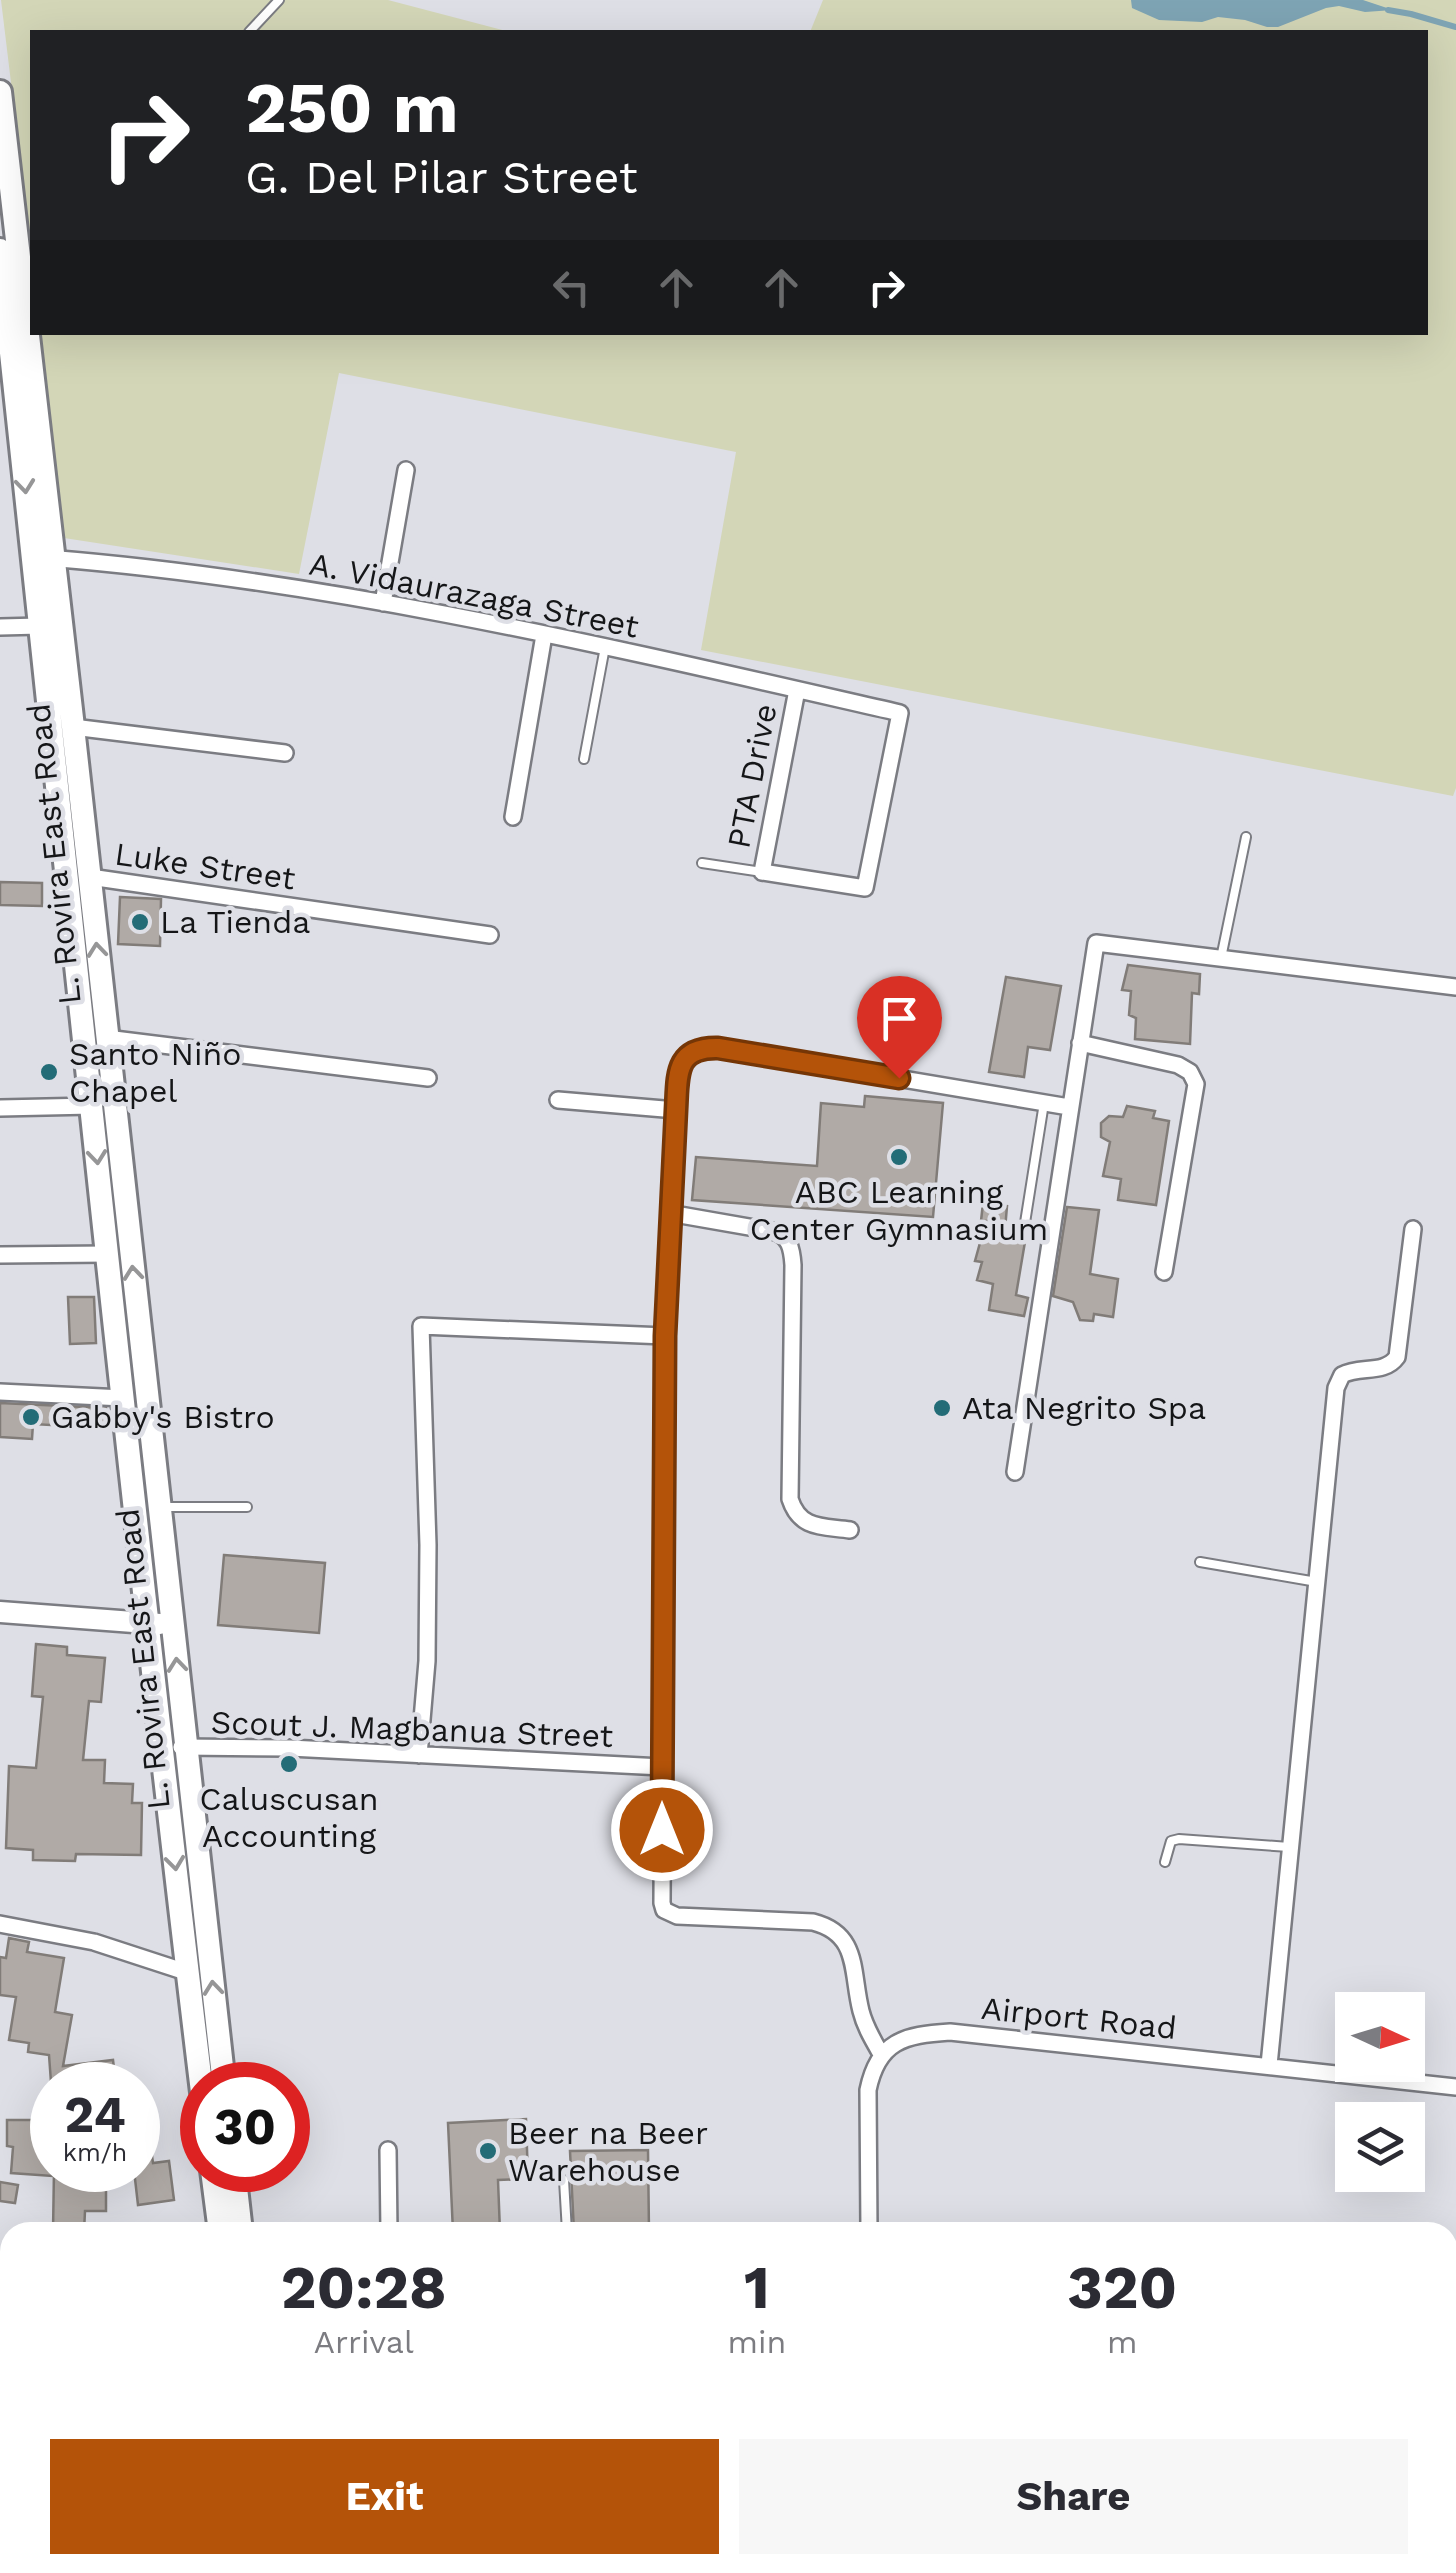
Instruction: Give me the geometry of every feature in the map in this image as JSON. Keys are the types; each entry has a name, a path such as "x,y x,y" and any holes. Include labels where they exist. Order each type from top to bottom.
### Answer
{"main road":[{"name":"L. Rovira East Road","path":"0,92 43,558 40,626 71,813 126,1318 159,1507 186,1747 206,2062"},
{"name":"L. Rovira East Road","path":"0,250 9,417 43,558 73,726 71,813 90,877 106,1038 92,1106 108,1254 126,1318 123,1398 160,1746 189,1973 214,2062"},
{"path":"215,2192 219,2222"},
{"path":"236,2192 240,2222"}],"street":[{"path":"383,602 406,470"},
{"name":"A. Vidaurazaga Street","path":"43,558 222,577 383,602 605,647 900,714 865,888 762,872"},
{"path":"0,627 40,626"},
{"path":"513,817 544,635"},
{"name":"PTA Drive","path":"762,872 797,690"},
{"path":"73,726 285,753"},
{"name":"Luke Street","path":"90,877 490,935"},
{"path":"1015,1472 1096,943 1456,987"},
{"path":"106,1038 428,1078"},
{"path":"1080,1043 1178,1065 1190,1072 1196,1084 1164,1272"},
{"path":"869,2222 868,2090 880,2054 861,2012 852,1956 842,1937 828,1926 812,1922 677,1916 664,1910 662,1902 665,1336 678,1076 690,1052 718,1048 1070,1107"},
{"path":"558,1100 676,1110"},
{"path":"0,1108 92,1106"},
{"path":"670,1213 779,1233 787,1239 792,1250 790,1500 802,1521 850,1530"},
{"path":"1269,2065 1336,1388 1342,1374 1350,1370 1382,1368 1392,1365 1398,1357 1413,1229"},
{"path":"0,1255 108,1254"},
{"path":"420,1755 427,1661 428,1545 421,1326 665,1336"},
{"path":"0,1392 123,1398"},
{"path":"0,1612 172,1625"},
{"name":"Scout J. Magbanua Street","path":"160,1746 290,1748 662,1767"},
{"path":"0,1924 94,1942 189,1973"},
{"name":"Airport Road","path":"880,2054 908,2037 950,2032 1456,2086"},
{"path":"388,2150 389,2222"}],"lane":[{"path":"251,30 279,0"},
{"path":"584,759 605,647"},
{"path":"1221,958 1246,838"},
{"path":"702,864 762,872"},
{"path":"1024,1229 1044,1103"},
{"path":"159,1507 247,1507"},
{"path":"1200,1562 1317,1582"},
{"path":"1165,1862 1171,1841 1179,1839 1291,1847"},
{"path":"564,2180 566,2222"}],"green space":[{"path":"1,0 388,0 502,30 30,30 30,239"},
{"path":"823,0 1456,0 1453,796 701,650 736,452 339,373 299,574 64,538 41,335 1428,335 1428,30 811,30"}],"water":[{"path":"1131,0 1363,0 1393,10 1365,12 1339,6 1278,27 1267,27 1218,17 1202,22 1159,20 1132,8"}],"building":[{"path":"0,882 42,883 42,906 0,905"},
{"name":"La Tienda","path":"120,897 161,899 160,946 118,944"},
{"path":"1128,965 1200,974 1199,994 1192,993 1190,1044 1135,1039 1136,1018 1129,1015 1131,991 1122,990"},
{"path":"1006,977 1061,986 1050,1050 1028,1047 1024,1077 989,1072"},
{"path":"865,1096 943,1103 933,1217 692,1200 696,1157 817,1166 821,1103 864,1107"},
{"path":"1127,1106 1155,1111 1153,1118 1169,1121 1156,1205 1118,1200 1121,1179 1103,1176 1110,1142 1101,1137 1101,1123 1109,1116 1123,1117"},
{"path":"983,1203 1007,1206 1005,1230 1026,1236 1016,1295 1028,1298 1024,1316 989,1310 993,1284 977,1280 982,1262 975,1261 986,1221 981,1221"},
{"path":"1067,1207 1099,1210 1090,1274 1118,1279 1113,1317 1094,1314 1093,1321 1080,1320 1073,1302 1053,1296"},
{"path":"68,1297 94,1297 96,1343 70,1344"},
{"path":"0,1403 106,1408 105,1428 33,1424 32,1439 0,1437"},
{"path":"224,1555 325,1563 319,1633 218,1625"},
{"path":"36,1644 67,1647 67,1655 105,1658 101,1702 89,1701 83,1760 105,1760 104,1783 133,1784 132,1803 142,1803 141,1855 76,1854 75,1861 33,1860 33,1850 6,1848 9,1766 36,1768 43,1697 32,1696"},
{"path":"9,1938 29,1942 27,1952 64,1958 55,2012 72,2015 64,2062 50,2062 49,2055 28,2052 29,2043 9,2040 16,1997 0,1995 0,1957 6,1958"},
{"name":"Beer na Beer Warehouse","path":"526,2119 528,2179 498,2180 500,2222 453,2222 448,2123"},
{"path":"7,2120 30,2120 30,2174 11,2173 13,2147 7,2146"},
{"path":"648,2150 649,2222 574,2222 570,2151"},
{"path":"169,2161 174,2200 138,2205 137,2192 160,2192 160,2162"},
{"path":"0,2182 18,2185 15,2203 0,2201"},
{"path":"54,2192 106,2192 106,2211 85,2211 84,2222 53,2222"}],"waterway":[{"path":"1388,10 1456,27"}],"place":[{"name":"La Tienda","path":"140,922"},
{"name":"Santo Niño Chapel","path":"49,1072"},
{"name":"ABC Learning Center Gymnasium","path":"899,1157"},
{"name":"Ata Negrito Spa","path":"942,1408"},
{"name":"Gabby's Bistro","path":"31,1417"},
{"name":"Caluscusan Accounting","path":"289,1764"},
{"name":"Beer na Beer Warehouse","path":"488,2151"}],"route":[{"path":"662,1830 665,1336 678,1076 682,1062 690,1052 718,1048 899,1078"}]}
